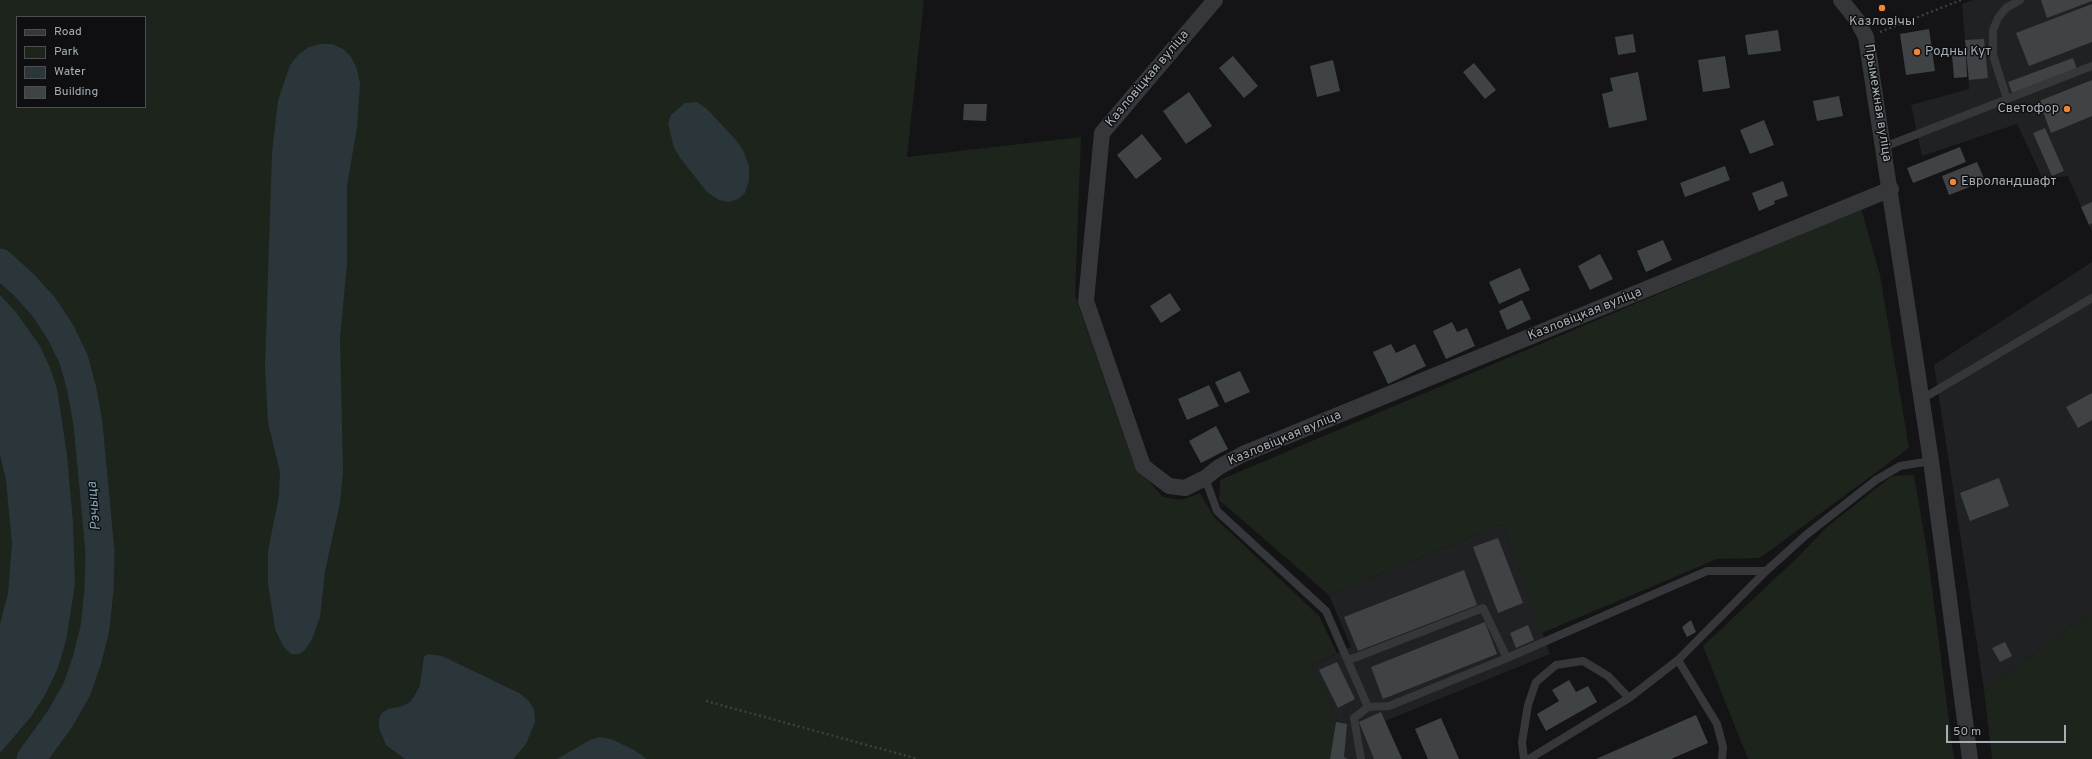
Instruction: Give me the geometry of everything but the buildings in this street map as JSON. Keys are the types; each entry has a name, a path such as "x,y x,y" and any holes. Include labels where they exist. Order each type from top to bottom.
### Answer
{"street":[{"name":"Казловіцкая вуліца","path":"1214,0 1102,133 1086,301 1143,466 1169,486 1185,488 1205,478 1219,467 1243,454 1891,189"},
{"name":"Прымежная вуліца","path":"1849,3 1863,28 1866,37 1891,189 1931,461 1970,759"}],"lane":[{"path":"2008,99 1994,55 1993,30 1998,18 2006,8 2020,0"},
{"path":"1884,147 2092,66"},
{"path":"1922,399 2092,298"},
{"path":"1529,759 1629,698 1678,660 1766,571 1806,535 1876,480 1900,466 1931,461"},
{"path":"1205,478 1217,511 1326,611 1349,660 1368,707"},
{"path":"1361,759 1354,718 1368,707 1389,706 1507,658 1707,571 1766,571"},
{"path":"1349,660 1483,608 1507,658"},
{"path":"1678,660 1717,724 1723,747 1722,759"},
{"path":"1524,759 1522,742 1528,705 1536,682 1556,665 1583,661 1608,676 1629,698"}],"path":[{"path":"1866,37 1961,0"},
{"path":"706,701 918,759"}],"shaded area":[{"path":"1973,0 2092,0 2092,232 2068,176 2043,179 2017,124 1922,156 1911,105 1969,89 1962,4"},
{"path":"2092,262 2092,612 1984,690 1934,365"},
{"path":"1503,524 1550,654 1385,721 1402,759 1330,759 1337,716 1312,665 1351,647 1329,595"}],"green space":[{"path":"0,0 924,0 907,157 1081,137 1075,295 1134,465 1163,497 1182,500 1200,493 1214,517 1319,616 1337,653 1312,665 1337,716 1330,759 0,759"},
{"path":"1861,208 1880,275 1909,448 1760,558 1717,559 1542,633 1503,524 1329,595 1219,500 1220,480"},
{"path":"1914,475 1928,557 1954,759 1748,759 1703,646 1797,558 1828,526 1892,476"},
{"path":"2092,612 2092,759 1992,759 1984,690"}],"water":[{"path":"320,44 332,44 343,49 351,57 357,69 360,84 357,127 347,186 347,263 340,338 343,471 340,503 325,571 320,617 312,639 305,650 299,654 291,654 283,646 275,629 268,583 268,551 279,496 280,472 268,422 265,367 272,153 278,101 290,65 299,54 309,47"},
{"path":"697,102 707,109 736,140 744,152 749,166 749,180 745,193 738,199 729,202 719,200 707,192 674,148 668,123 671,115 685,103"},
{"path":"0,295 15,311 40,346 50,368 57,389 67,455 73,523 75,584 66,640 58,668 45,695 30,718 0,753 0,624 8,594 12,544 6,480 0,454"},
{"path":"428,654 442,656 519,693 529,701 534,710 535,722 526,744 513,759 405,759 386,745 379,728 379,719 382,713 388,709 403,706 410,702 420,685 424,657"},
{"path":"600,737 611,739 634,750 647,759 557,759 590,740"}],"waterway":[{"name":"Рэчыца","path":"0,263 23,284 44,307 61,333 74,360 82,390 88,424 100,552 99,590 95,628 87,660 77,689 60,719 31,759"}],"place":[{"name":"Казловічы","path":"1882,8"},
{"name":"Родны Кут","path":"1917,52"},
{"name":"Светофор","path":"2067,109"},
{"name":"Евроландшафт","path":"1953,182"}]}
